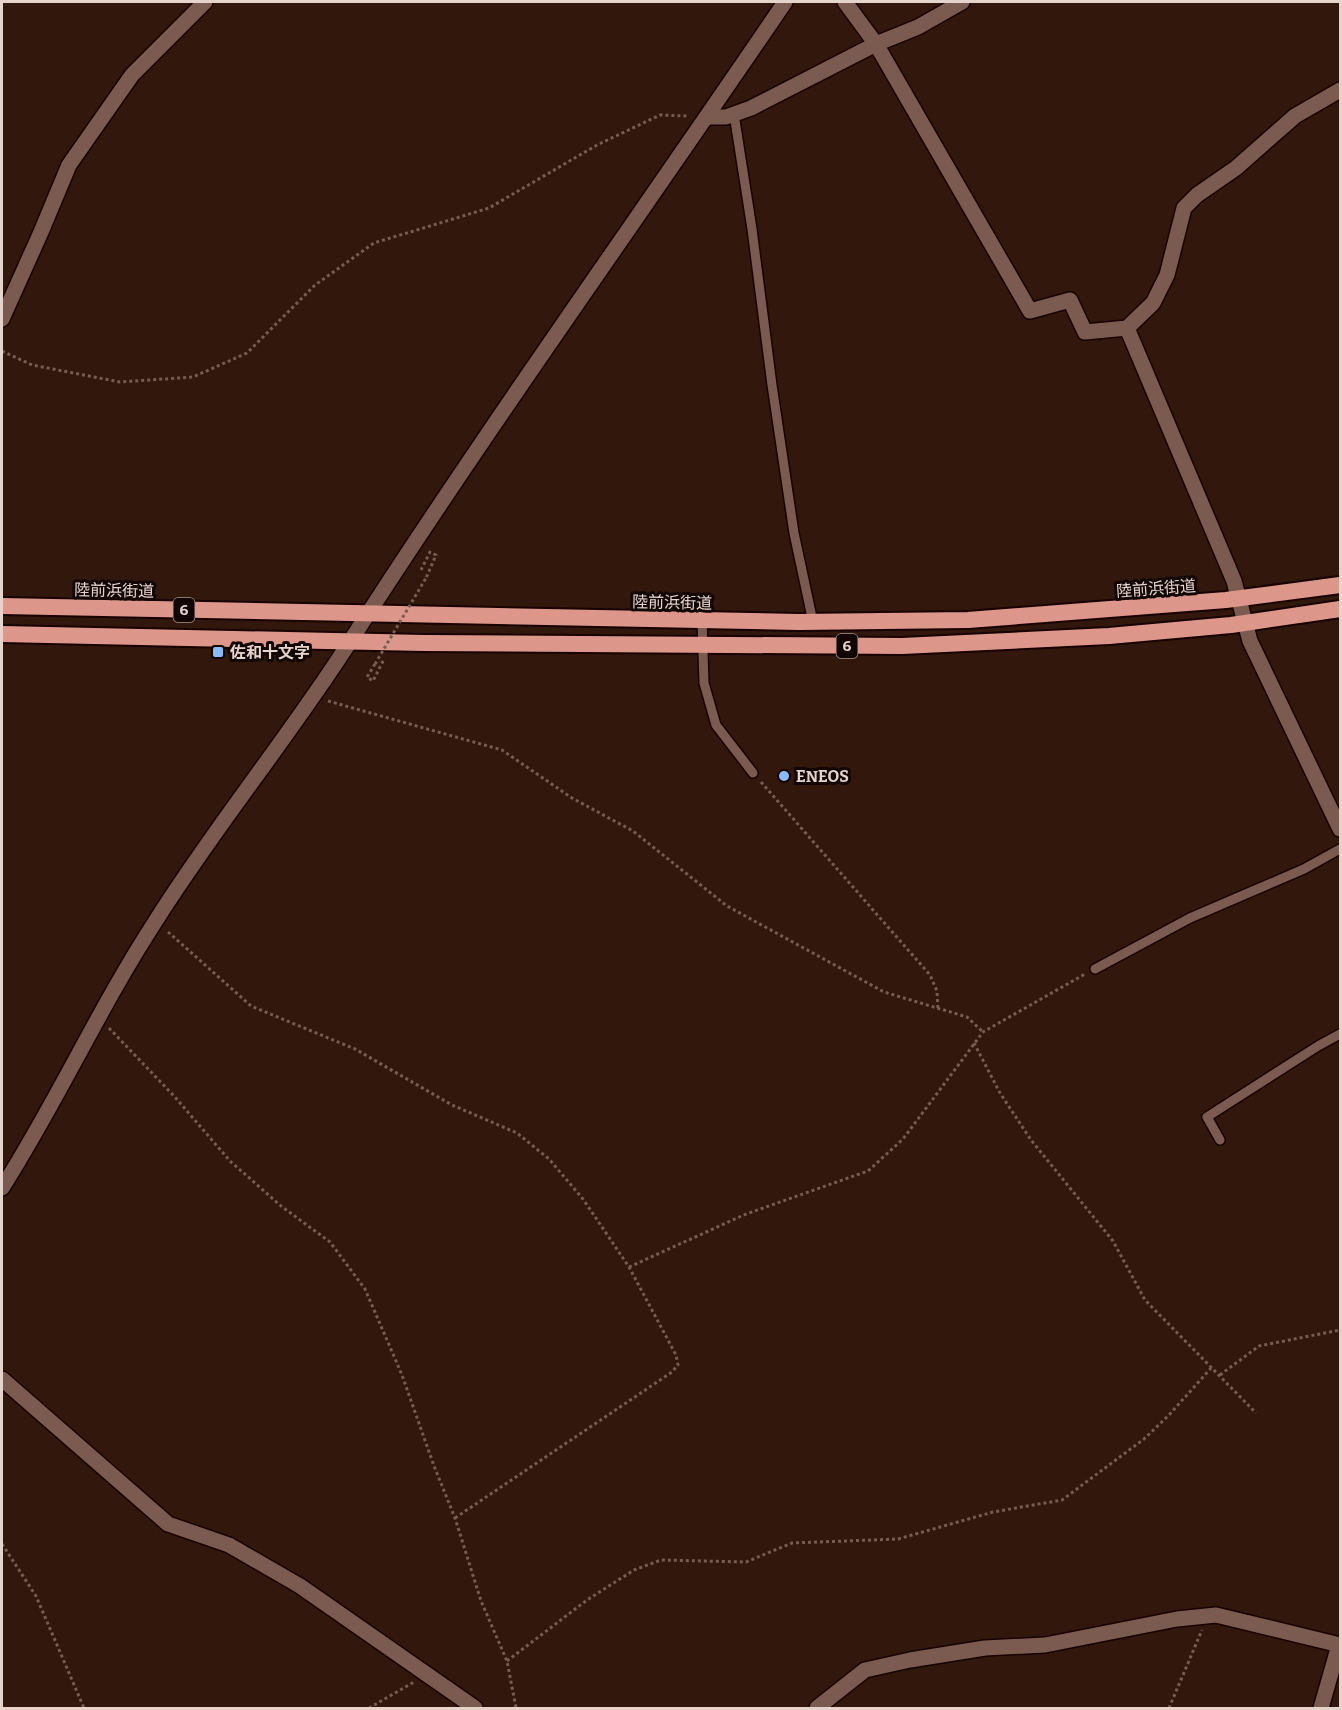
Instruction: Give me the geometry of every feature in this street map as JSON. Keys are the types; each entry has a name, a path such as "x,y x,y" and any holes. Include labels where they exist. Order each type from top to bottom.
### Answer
{"highway":[{"name":"陸前浜街道","path":"2,606 813,622 968,620 1239,598 1341,585"},
{"name":"6","path":"2,634 702,646 902,646 1109,636 1245,623 1341,609"}],"street":[{"path":"2,319 69,165 132,75 205,2"},
{"path":"2,1188 27,1149 98,1017 155,921 351,641 437,506 785,2"},
{"path":"845,2 876,44 1030,311 1070,300 1085,332 1127,328 1153,303 1167,275 1184,208 1197,195 1236,168 1295,116 1341,90"},
{"path":"707,117 726,117 734,114 811,79 876,44 918,27 962,2"},
{"path":"1127,328 1230,570 1250,641 1341,829"},
{"path":"2,1379 168,1524 229,1545 300,1586 475,1708"},
{"path":"817,1708 865,1670 985,1648 1045,1645 1177,1619 1215,1615 1340,1645 1321,1708"}],"lane":[{"path":"734,114 794,533 813,622"},
{"path":"702,620 704,683 716,725 753,773"},
{"path":"1095,969 1190,918 1304,869 1341,849"},
{"path":"1220,1140 1207,1117 1318,1046 1341,1034"}],"path":[{"path":"2,351 32,365 120,382 193,377 248,353 315,285 374,243 489,208 597,145 660,115 707,117"},
{"path":"384,659 373,681 367,677 426,578 436,555 430,552 421,570"},
{"path":"312,697 502,750 572,798 633,831 727,906 884,992 967,1017 983,1032"},
{"path":"753,773 930,975 937,991 938,1009"},
{"path":"155,921 251,1006 354,1049 452,1105 517,1133 549,1160 583,1200 629,1267 676,1354 678,1365 672,1372 455,1518"},
{"path":"629,1267 746,1214 868,1171 903,1139 983,1032 1095,969"},
{"path":"98,1017 174,1096 230,1161 281,1206 330,1242 365,1290 402,1375 455,1518 481,1601 507,1661 516,1708"},
{"path":"974,1042 1000,1093 1031,1140 1113,1241 1145,1300 1256,1413"},
{"path":"1220,1375 1259,1346 1341,1330"},
{"path":"507,1661 587,1600 634,1570 661,1560 746,1562 792,1543 898,1539 993,1512 1062,1500 1144,1439 1212,1367"},
{"path":"2,1544 36,1596 84,1708"},
{"path":"1168,1708 1209,1616"},
{"path":"369,1708 426,1675"}],"place":[{"name":"佐和十文字","path":"218,652"},
{"name":"ENEOS","path":"784,776"}]}
